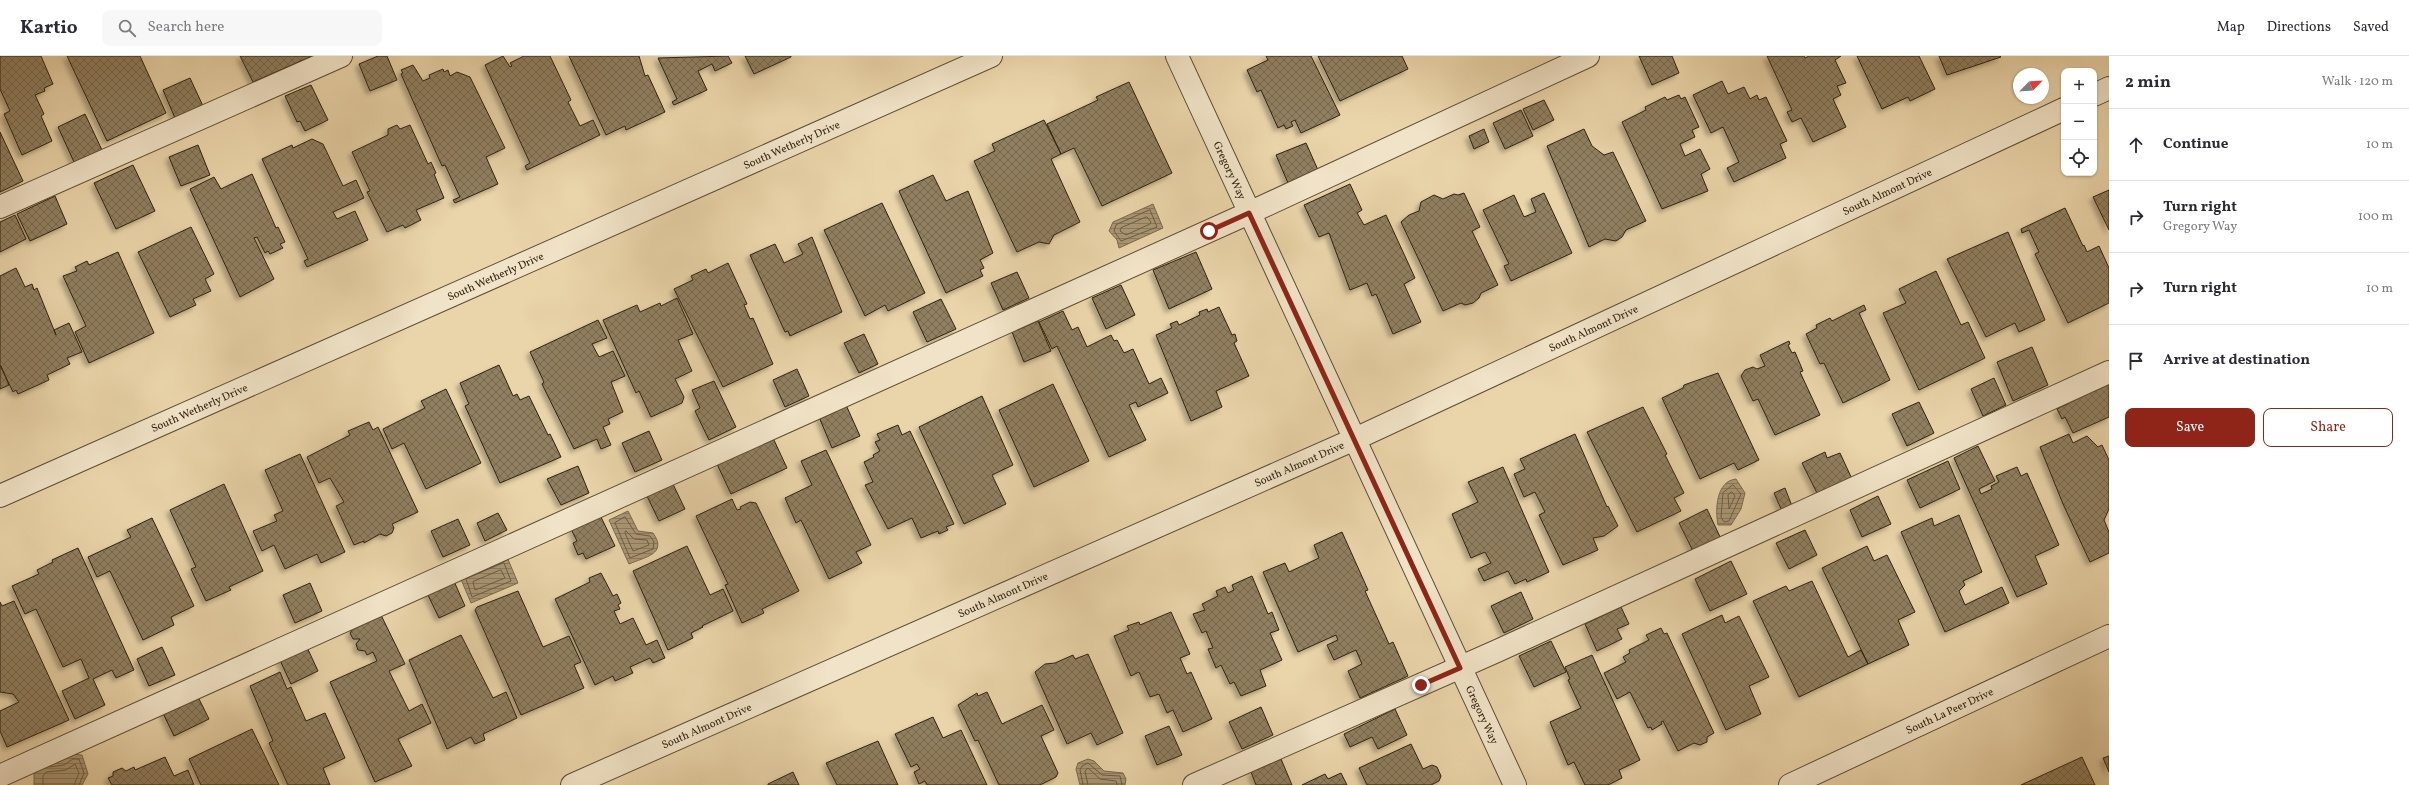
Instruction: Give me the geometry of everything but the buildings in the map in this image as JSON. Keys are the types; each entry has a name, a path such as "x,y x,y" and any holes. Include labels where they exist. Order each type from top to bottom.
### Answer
{"street":[{"path":"0,207 341,56"},
{"name":"South Wetherly Drive","path":"0,496 991,56"},
{"name":"Gregory Way","path":"1176,56 1515,785"},
{"path":"3,777 1249,213 1588,56"},
{"path":"2097,94 2109,88"},
{"name":"South Almont Drive","path":"572,785 1355,439 2061,110"},
{"path":"1194,785 1460,668 2109,372"},
{"name":"South La Peer Drive","path":"1790,785 2109,636"}],"water":[{"path":"1153,204 1163,228 1119,248 1117,240 1109,231 1113,222"},
{"path":"1736,479 1745,493 1741,509 1731,525 1718,525 1718,497 1724,485 1729,481"},
{"path":"628,511 638,531 653,533 657,540 658,546 653,554 629,564 609,520"},
{"path":"507,557 518,583 471,603 460,577"},
{"path":"71,754 82,755 88,774 82,785 34,785 34,771"},
{"path":"1088,759 1094,761 1104,771 1123,773 1126,779 1125,785 1080,785 1076,769 1078,763"}],"route":[{"path":"1209,231 1249,213 1460,668 1421,685"}]}
